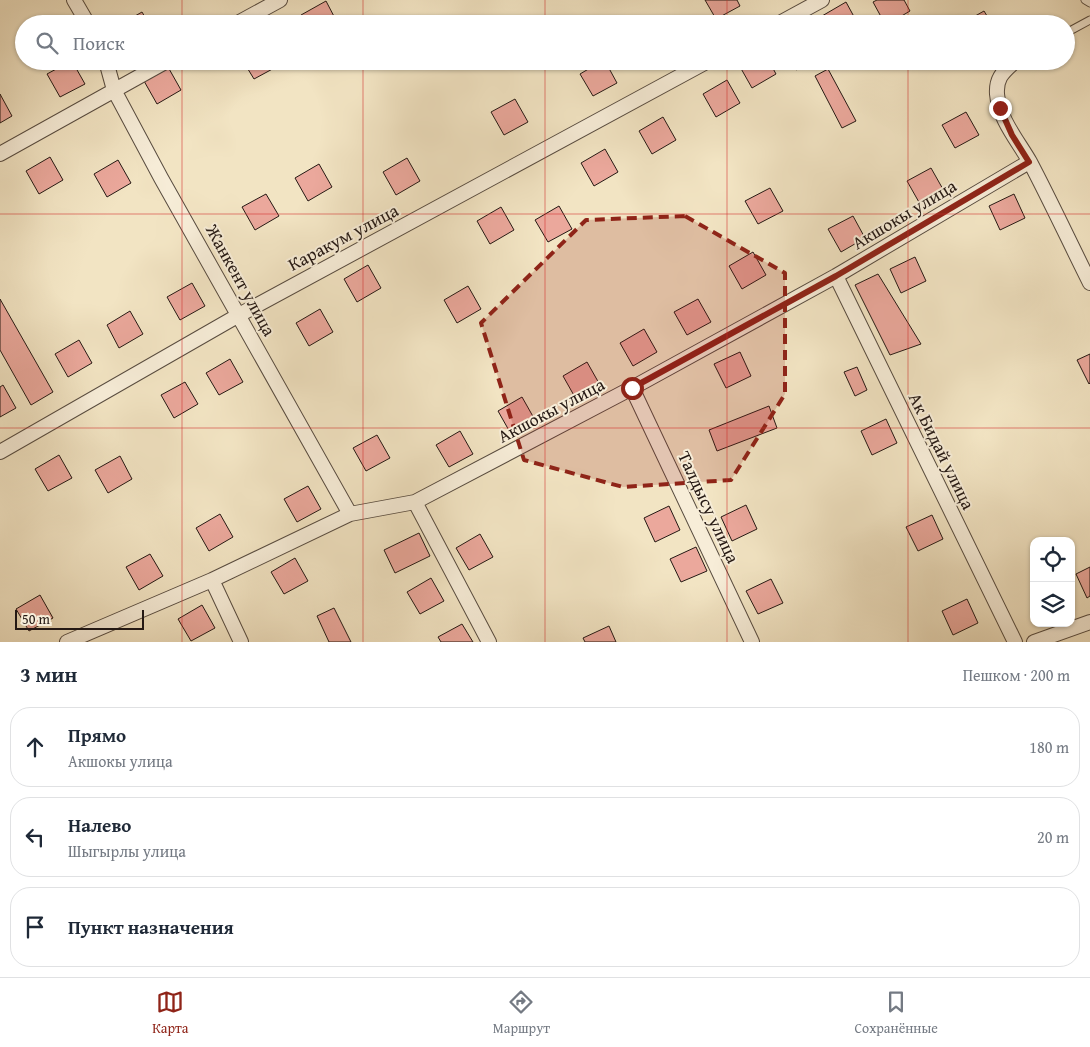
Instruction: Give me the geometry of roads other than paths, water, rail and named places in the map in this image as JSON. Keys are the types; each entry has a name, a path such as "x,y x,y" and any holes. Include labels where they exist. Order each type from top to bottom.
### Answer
{"street":[{"path":"74,0 83,15"},
{"path":"252,15 280,0"},
{"path":"794,15 822,0"},
{"name":"Жанкент улица","path":"108,70 114,90 161,178 350,514"},
{"path":"0,154 151,70"},
{"name":"Каракум улица","path":"0,452 239,315 691,70"},
{"path":"1006,70 1001,75 997,86 1000,108 1012,135 1029,162 1090,283"},
{"name":"Акшокы улица","path":"67,642 212,580 350,514 416,502 632,388 836,276 1029,162"},
{"name":"Ак Бидай улица","path":"836,276 1015,642"},
{"name":"Талдысу улица","path":"632,388 752,642"},
{"path":"416,502 490,642"},
{"path":"212,580 240,642"},
{"path":"1034,642 1090,622"}],"lane":[{"path":"1085,0 1090,2"},
{"path":"1075,28 1090,20"}]}
